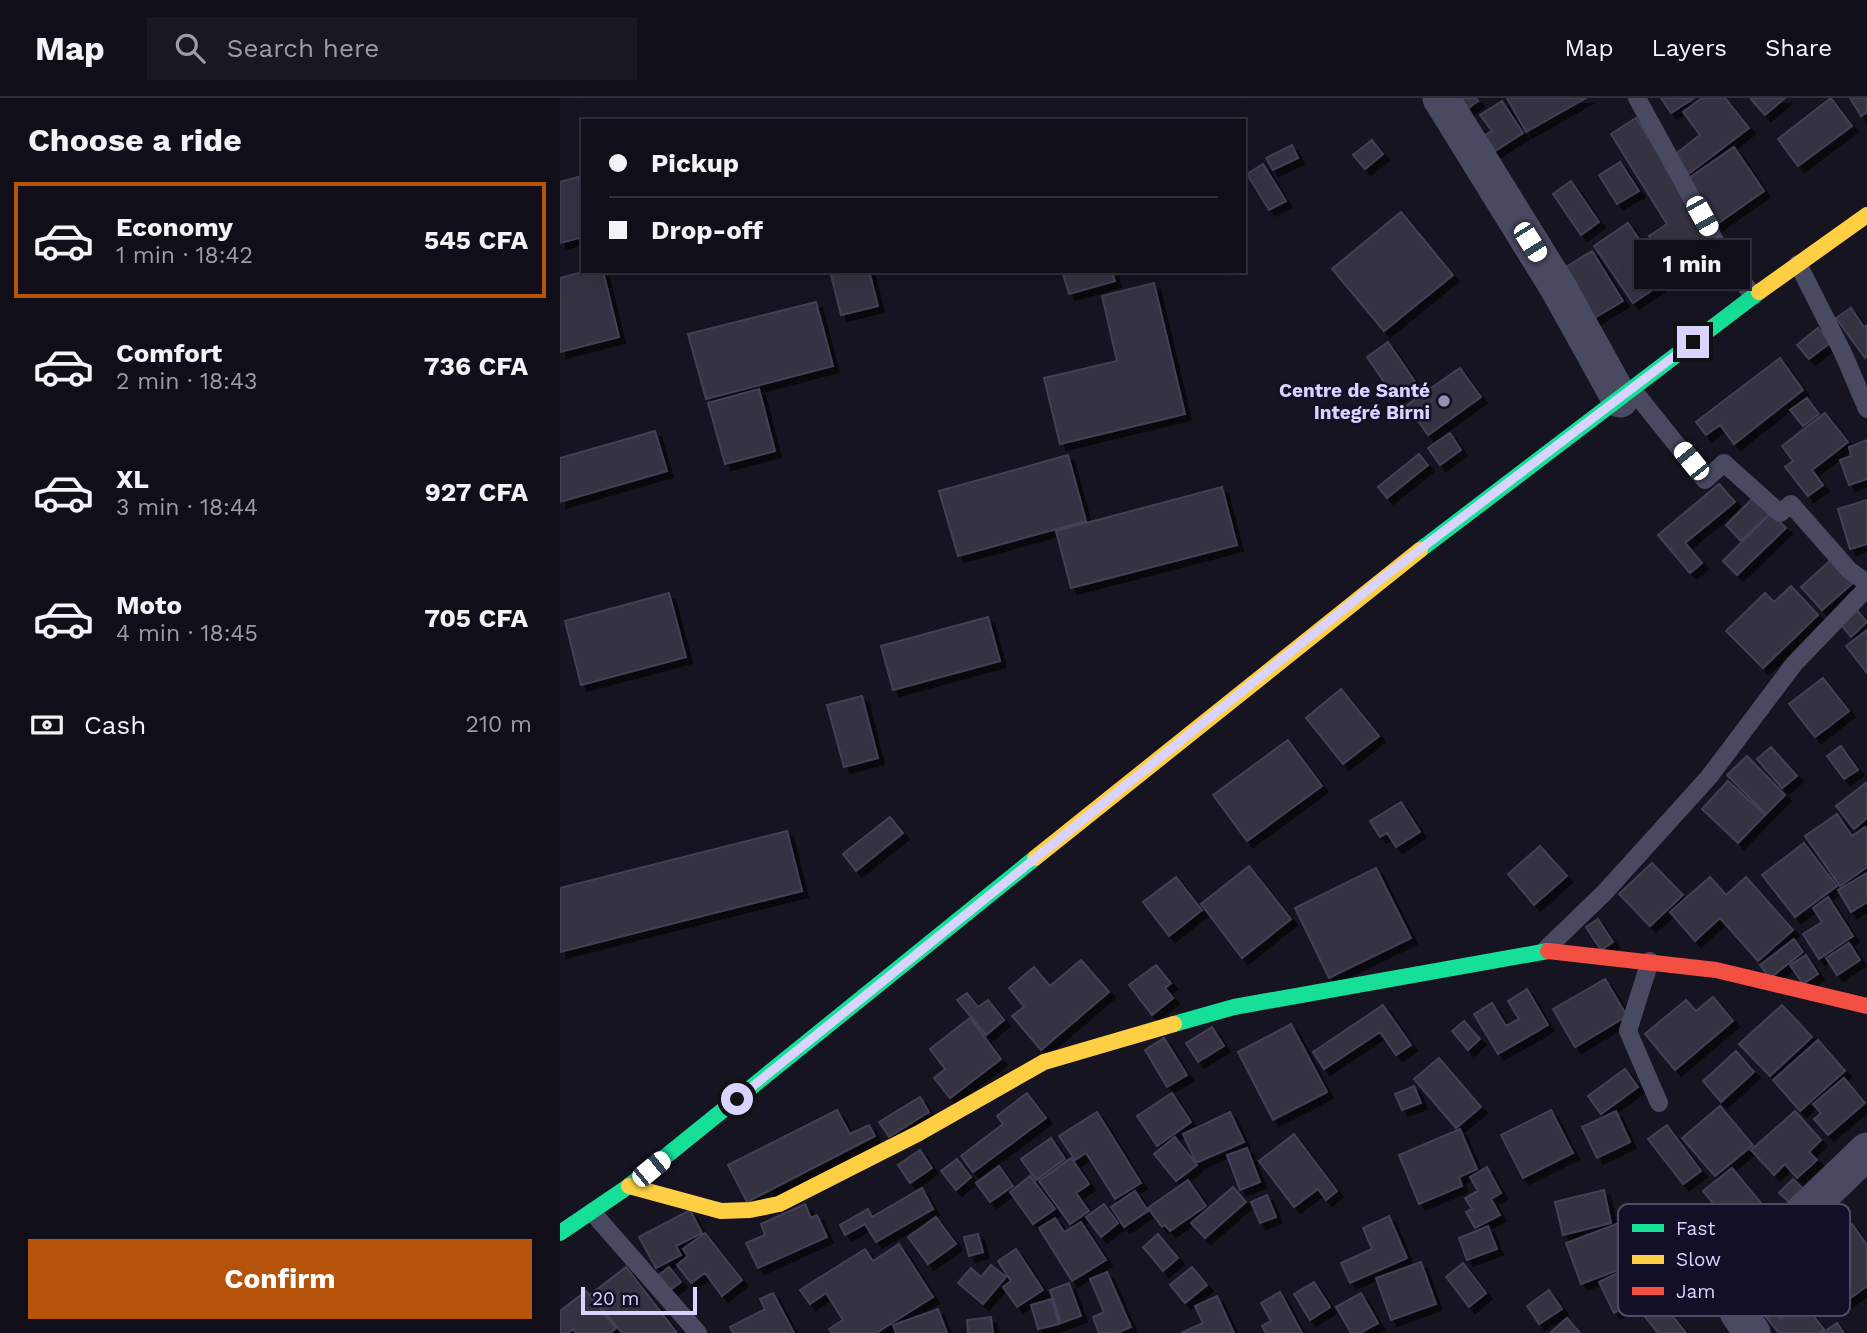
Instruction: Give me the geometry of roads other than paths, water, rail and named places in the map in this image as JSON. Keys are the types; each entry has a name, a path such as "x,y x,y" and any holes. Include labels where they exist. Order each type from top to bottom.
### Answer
{"street":[{"path":"1441,98 1626,394"},
{"path":"560,1233 629,1186 1385,576 1754,296 1867,215"},
{"path":"629,1186 721,1211 750,1210 779,1204 919,1133 1044,1062 1234,1007 1544,951 1716,970 1867,1006"},
{"path":"1812,1204 1867,1151"},
{"path":"1741,1316 1752,1333"}],"lane":[{"path":"1637,98 1727,263 1754,296"},
{"path":"1798,264 1843,353 1867,409"},
{"path":"1544,951 1604,893 1709,777 1794,664 1867,585 1849,570 1791,504 1780,513 1724,463 1705,480 1626,394"},
{"path":"1650,961 1628,1031 1659,1103"},
{"path":"593,1213 698,1333"}],"place":[{"name":"Centre de Santé Integré Birni","path":"1444,401"}]}
